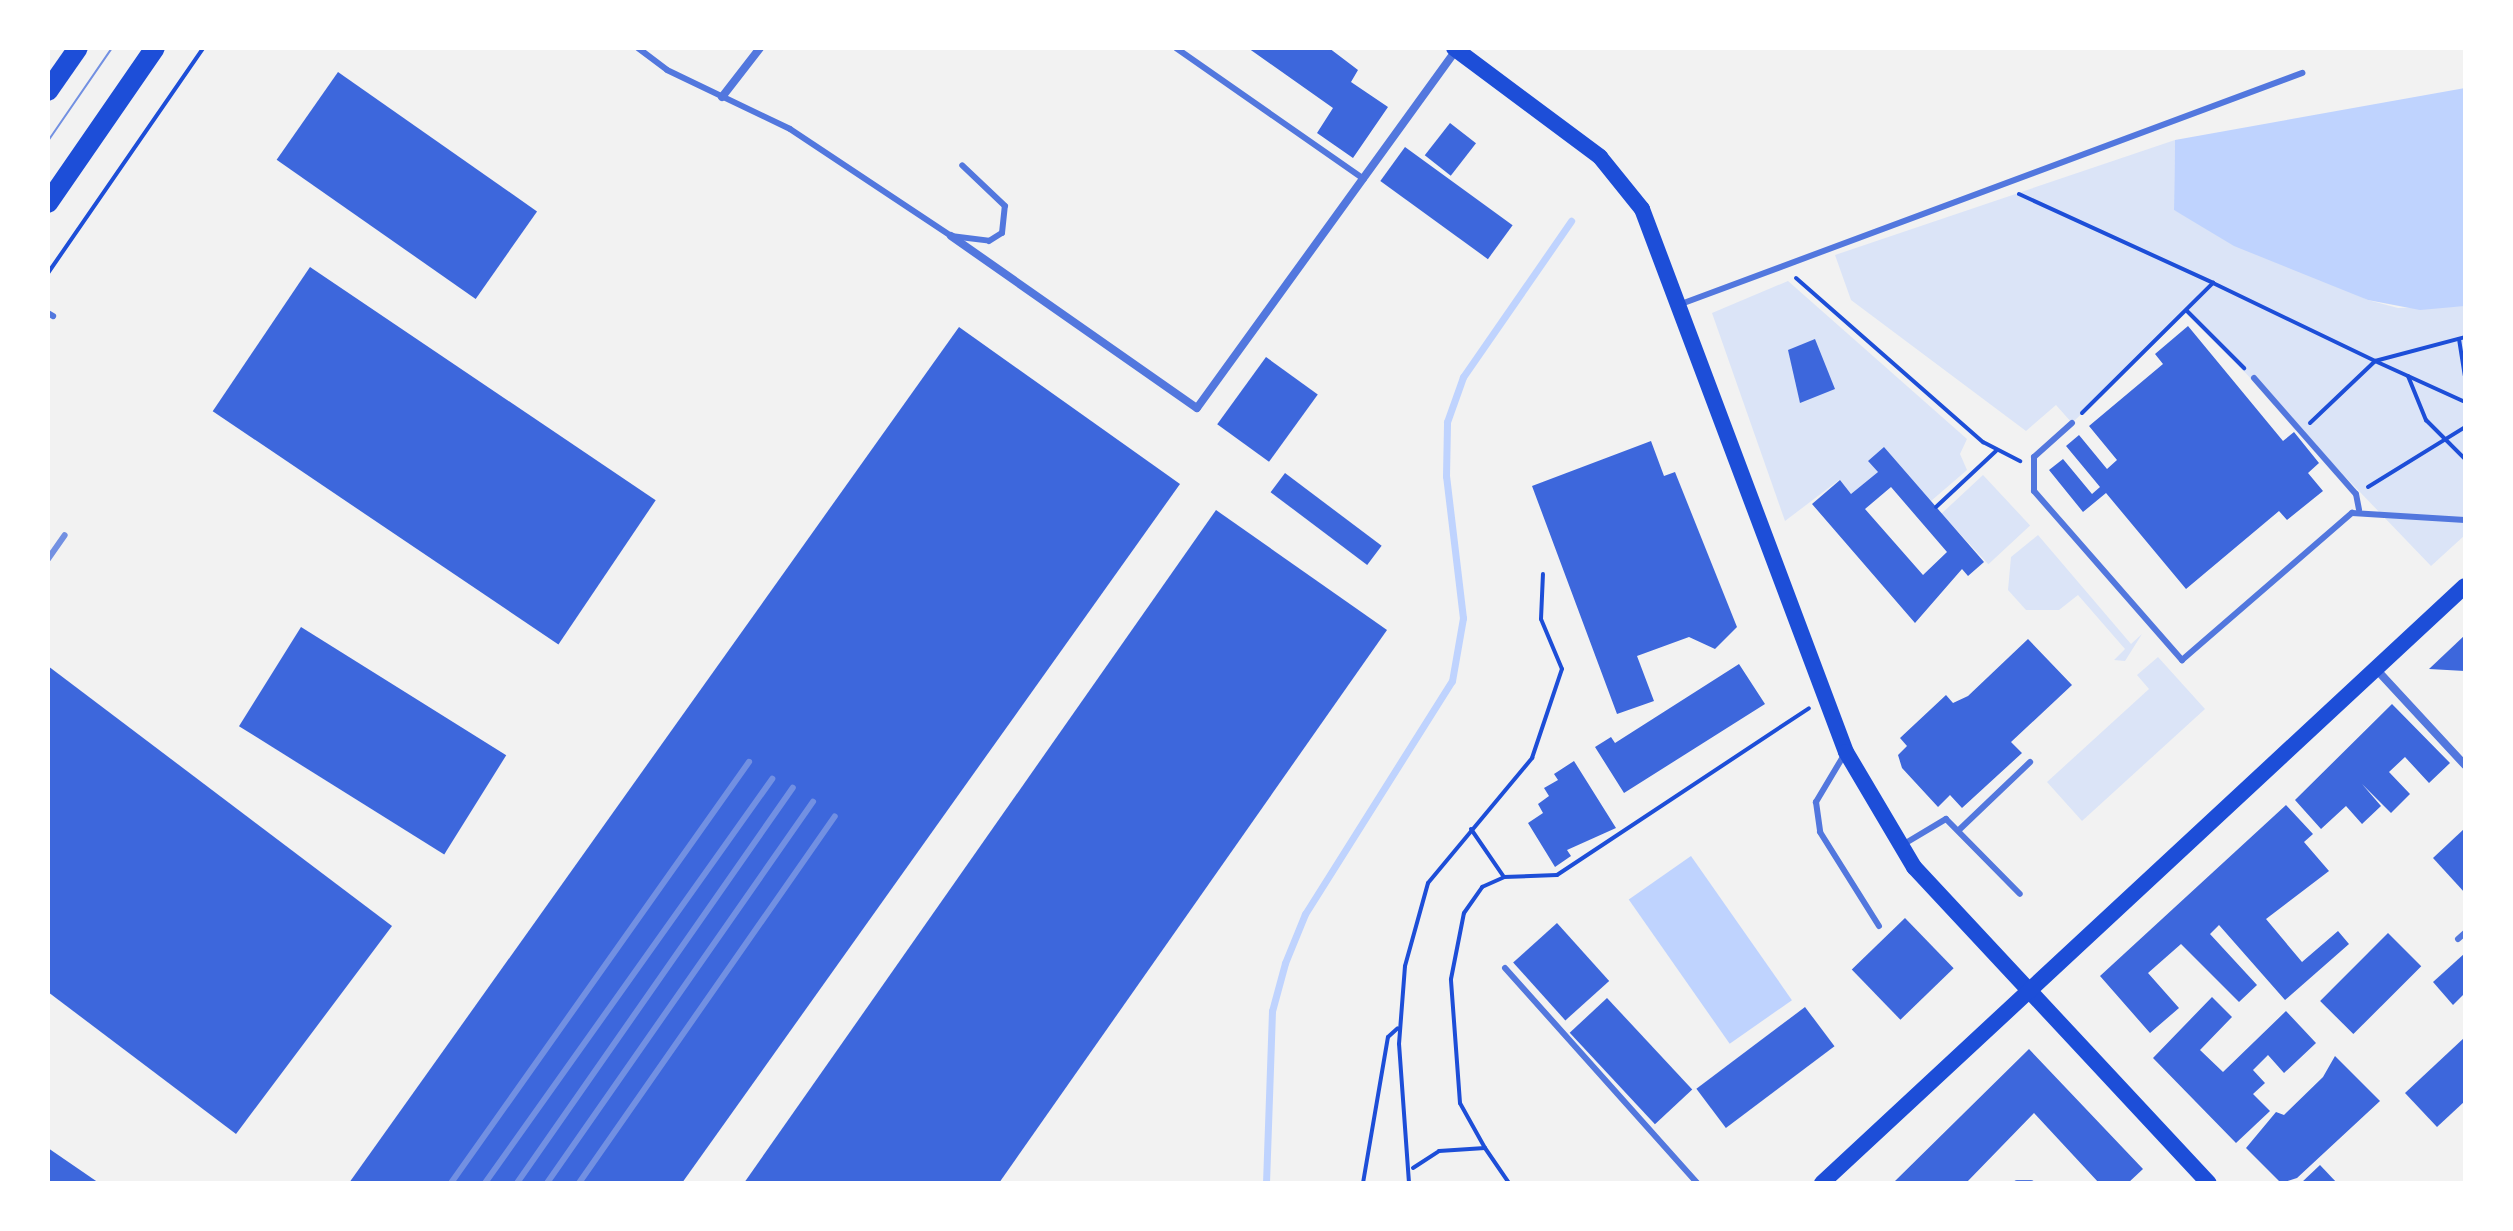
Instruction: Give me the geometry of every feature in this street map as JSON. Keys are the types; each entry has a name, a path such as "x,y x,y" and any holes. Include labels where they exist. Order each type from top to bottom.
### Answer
{"main road":[{"path":"48,91 78,48"},
{"path":"48,203 155,48"},
{"path":"1455,49 1600,157 1642,209 1681,304 1846,752 1901,846 2027,992 2209,1183"},
{"path":"1822,1183 2465,586"}],"street":[{"path":"722,97 760,48"},
{"path":"951,236 1197,408 1455,49"},
{"path":"2376,669 2465,765"}],"lane":[{"path":"638,48 722,97 790,129 951,236 989,241 1006,219 999,193 962,165"},
{"path":"1176,48 1364,179"},
{"path":"1681,304 2302,73"},
{"path":"2254,378 2356,494 2359,510"},
{"path":"2072,423 2031,463 2034,491 2182,660 2359,510 2465,520"},
{"path":"1846,752 1823,779 1820,832 1879,926"},
{"path":"1960,829 2030,762"},
{"path":"1901,846 1940,820 1960,829 2020,894"},
{"path":"2458,939 2465,933"},
{"path":"1505,968 1697,1183"},
{"path":"2017,1183 2031,1183"}],"path":[{"path":"48,273 203,48"},
{"path":"1998,185 2465,402"},
{"path":"1782,265 1996,451 2031,463"},
{"path":"2072,423 2213,283"},
{"path":"2187,311 2254,378"},
{"path":"2303,431 2375,361 2465,337"},
{"path":"2459,339 2465,376"},
{"path":"2408,376 2416,405 2465,459"},
{"path":"2356,494 2465,427"},
{"path":"1936,507 1996,451"},
{"path":"1409,1183 1413,1168 1402,1143 1400,1026 1405,966 1428,883 1532,758 1562,669 1541,619 1543,574"},
{"path":"1509,1183 1460,1103 1451,979 1464,913 1482,887 1504,877 1557,875 1827,696"},
{"path":"1471,829 1504,877"},
{"path":"1363,1183 1388,1037 1400,1026"},
{"path":"1413,1168 1439,1151 1485,1148"}],"shaded area":[{"path":"2175,140 2174,210 2368,300 2398,308 2465,306 2465,535 2431,566 2187,312 2072,423 2056,405 2026,431 1851,300 1835,255"},
{"path":"1788,281 1967,439 1960,454 1967,470 1931,501 1868,461 1878,472 1851,494 1839,480 1785,521 1712,313"},
{"path":"1983,475 2030,525 1988,564 1941,514"},
{"path":"2038,535 2131,644 2142,634 2125,661 2114,660 2125,649 2078,595 2059,610 2026,610 2008,590 2011,557"},
{"path":"2158,657 2205,709 2082,821 2047,782 2149,689 2137,675"}],"water":[{"path":"2465,88 2465,306 2420,310 2368,300 2234,246 2174,210 2175,140"},
{"path":"1691,856 1792,1000 1730,1044 1629,900"}],"building":[{"path":"1248,48 1329,48 1358,70 1351,82 1388,107 1353,158 1317,133 1333,108"},
{"path":"338,72 537,211 476,299 277,160"},
{"path":"1450,123 1476,143 1451,176 1425,155"},
{"path":"1405,147 1513,225 1488,259 1380,181"},
{"path":"310,267 656,500 558,644 213,411"},
{"path":"2188,326 2283,441 2294,432 2319,463 2308,473 2323,491 2287,520 2279,511 2186,589 2106,493 2083,512 2049,470 2063,459 2092,494 2100,487 2066,446 2079,435 2107,469 2117,460 2089,426 2163,364 2155,354"},
{"path":"959,327 1180,484 682,1183 349,1183"},
{"path":"1815,339 1835,389 1800,403 1788,350"},
{"path":"1266,357 1318,395 1269,462 1217,424"},
{"path":"1651,441 1664,476 1675,472 1737,627 1715,649 1689,637 1637,656 1654,701 1617,714 1532,486"},
{"path":"1884,447 1984,562 1968,576 1962,569 1915,623 1812,504 1840,480 1851,494 1878,472 1868,461","holes":["1891,487 1947,552 1923,575 1865,509"]},
{"path":"1285,473 1382,546 1367,565 1271,492"},
{"path":"1216,510 1387,630 999,1183 744,1183"},
{"path":"301,627 506,755 444,854 239,726"},
{"path":"2465,635 2465,671 2429,669"},
{"path":"2028,639 2072,685 2011,742 2022,753 1962,808 1950,795 1938,807 1902,768 1898,755 1907,746 1900,738 1946,695 1953,703 1968,696"},
{"path":"1739,664 1765,704 1624,793 1595,747 1611,737 1615,743"},
{"path":"48,666 392,926 236,1134 48,992"},
{"path":"2392,704 2450,763 2429,783 2405,757 2389,772 2410,794 2391,813 2362,784 2381,806 2362,824 2346,806 2321,829 2295,800"},
{"path":"1574,761 1616,828 1567,850 1571,856 1555,867 1528,823 1543,813 1538,804 1549,796 1544,788 1558,780 1554,774"},
{"path":"2286,805 2313,834 2304,842 2329,871 2266,919 2302,962 2338,931 2349,944 2285,1000 2219,925 2210,934 2257,985 2239,1002 2181,944 2148,973 2179,1008 2150,1033 2100,976"},
{"path":"2465,828 2465,893 2433,858"},
{"path":"1905,918 1954,968 1900,1020 1852,969"},
{"path":"1557,923 1609,981 1565,1020 1513,962"},
{"path":"2388,933 2421,966 2353,1034 2320,1001"},
{"path":"2465,953 2465,993 2453,1005 2433,982"},
{"path":"2212,997 2232,1017 2200,1050 2223,1072 2286,1011 2316,1043 2284,1073 2268,1055 2253,1070 2265,1083 2253,1094 2270,1111 2236,1143 2153,1058"},
{"path":"1607,998 1692,1089 1655,1124 1570,1033"},
{"path":"1805,1007 1834,1046 1726,1128 1696,1089"},
{"path":"2465,1037 2465,1101 2437,1127 2405,1093"},
{"path":"2029,1049 2143,1169 2128,1183 2099,1183 2034,1113 1966,1183 1893,1183"},
{"path":"2335,1056 2380,1101 2297,1178 2281,1183 2246,1148 2276,1112 2284,1115 2323,1077"},
{"path":"48,1148 99,1183 48,1183"},
{"path":"2320,1165 2337,1183 2301,1183"}],"waterway":[{"path":"1266,1183 1272,1011 1285,963 1305,914 1452,681 1463,618 1446,476 1447,422 1463,377 1571,221"}],"tram line":[{"path":"48,141 112,48"}],"railway":[{"path":"48,559 65,535"},
{"path":"451,1183 749,762"},
{"path":"485,1183 772,779"},
{"path":"517,1183 793,788"},
{"path":"547,1183 813,802"},
{"path":"579,1183 835,816"}]}
